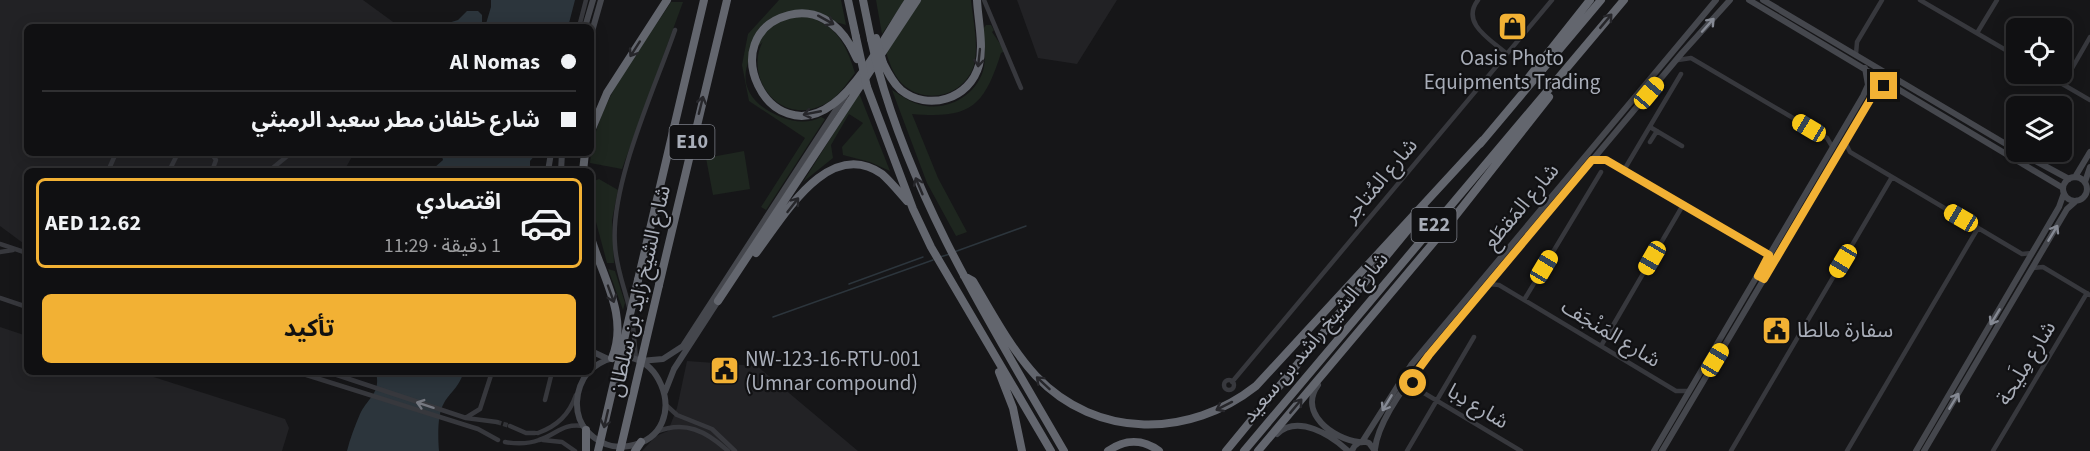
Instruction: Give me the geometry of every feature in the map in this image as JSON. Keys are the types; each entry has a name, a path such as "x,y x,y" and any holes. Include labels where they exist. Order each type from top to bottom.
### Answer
{"highway":[{"path":"594,124 607,93 667,0"},
{"name":"شارع الشيخ زايد بن سلطان","path":"598,451 704,0"},
{"name":"شارع الشيخ زايد بن سلطان","path":"620,451 727,0"},
{"path":"848,0 867,87"},
{"path":"863,0 904,151 964,276 1064,451"},
{"path":"909,0 857,78 834,104 825,110 804,115 793,114 774,107 760,94 752,74 753,55 760,37 772,22 788,15 808,13 827,20 840,30 850,45 867,87 913,209 931,247 1051,451"},
{"path":"718,301 916,0"},
{"path":"881,66 903,92 920,100 944,100 962,92 975,75 981,54 977,0"},
{"path":"1492,129 1543,58 1590,0"},
{"name":"شارع الشيخ راشد بن سعيد","path":"1226,451 1601,0"},
{"name":"شارع الشيخ راشد بن سعيد","path":"1244,451 1624,0"},
{"path":"1259,451 1530,123 1566,70"},
{"path":"964,276 973,281 1031,370 1067,401 1091,414 1119,423 1162,425 1184,422 1226,406 1256,386 1483,140"},
{"path":"718,301 807,187 827,171 848,165 870,168 891,183 913,209"},
{"path":"594,247 618,316 619,338 610,358"},
{"path":"962,299 1006,389 1022,451"},
{"path":"585,428 586,451"},
{"path":"1108,451 1116,445 1132,441 1147,444 1160,451"},
{"path":"635,451 642,442"}],"street":[{"path":"580,24 586,0"},
{"path":"586,24 593,0"},
{"path":"594,24 601,0"},
{"path":"984,0 995,21 1021,88"},
{"path":"1478,0 1472,13 1474,24 1507,54"},
{"name":"شارع المُتاجر","path":"1232,382 1552,0"},
{"name":"شارع المَقطَع","path":"1350,451 1361,442 1411,365 1716,0"},
{"name":"شارع المَقطَع","path":"1375,450 1380,431 1412,378 1602,148 1730,0"},
{"path":"1749,0 2064,190 2070,199 2090,202"},
{"path":"1763,0 2006,144"},
{"path":"1856,54 1857,42 1882,0"},
{"path":"1920,0 2006,50"},
{"path":"1977,33 1997,0"},
{"path":"978,28 984,23 995,21"},
{"path":"653,434 660,424 666,405 665,393 656,374 638,360 634,324 616,263 614,242 616,212 627,166 675,30"},
{"path":"2072,67 2090,37"},
{"path":"1846,48 1857,42"},
{"path":"1687,47 1691,58 1827,138 1841,141 1850,153"},
{"path":"1676,61 1691,58"},
{"path":"1865,68 1868,85 1867,98"},
{"path":"1624,170 1681,74"},
{"path":"594,352 610,358 663,359 682,346 857,78"},
{"path":"2062,84 2090,100"},
{"path":"1662,451 1701,378 1867,98 1879,88 1895,86"},
{"path":"1608,141 1641,99 1640,96 1635,97"},
{"path":"1650,127 1682,146"},
{"path":"1650,142 1657,131"},
{"path":"1827,138 1836,151 1850,153 2022,254 2036,255"},
{"path":"1602,148 1606,160"},
{"path":"1761,278 1769,255 1836,151"},
{"path":"1924,451 2033,268 2036,255 2059,207 2064,190 2090,152"},
{"path":"273,168 288,156"},
{"path":"1592,160 1606,160 1769,255"},
{"path":"2040,162 2087,187"},
{"path":"1916,451 2026,263 2036,255 2067,209 2079,200 2087,187 2090,167"},
{"path":"1524,300 1601,172"},
{"path":"1731,451 1892,177"},
{"path":"1545,216 1544,211 1550,198"},
{"path":"1601,346 1683,205"},
{"path":"1846,451 1978,228"},
{"path":"0,244 24,252"},
{"path":"0,252 24,252"},
{"path":"2022,254 2026,263"},
{"path":"2036,255 2043,267 2088,294"},
{"path":"2033,268 2043,267"},
{"path":"1495,276 1499,285"},
{"name":"شارع المَنْجَف","path":"1489,284 1499,285 1676,391 1689,391"},
{"path":"2014,284 2021,288"},
{"name":"شارع مِلَيحة","path":"1993,451 2088,294"},
{"path":"1,298 24,306"},
{"path":"665,393 674,369 718,301"},
{"path":"1407,451 1474,337"},
{"path":"594,368 610,358"},
{"path":"1333,362 1314,390 1312,410 1323,425 1347,440 1370,443 1375,450"},
{"path":"307,375 478,429 498,440"},
{"path":"336,375 466,418 481,422 497,422"},
{"path":"466,418 480,409 491,375"},
{"path":"545,400 551,375"},
{"path":"510,426 536,433 566,416 585,375"},
{"name":"شارع دِبا","path":"1412,378 1419,390"},
{"path":"1654,451 1689,391 1701,378"},
{"name":"شارع دِبا","path":"1405,388 1419,390 1521,451"},
{"path":"578,390 577,409 585,428 602,443 622,447 642,442 653,434 670,427 689,427 704,432 728,451"},
{"name":"شارع المَنْجَف","path":"1676,391 1682,403"},
{"path":"666,405 677,416 712,429 735,451"},
{"path":"1259,451 1281,430 1297,424 1318,432 1350,451"},
{"path":"540,440 566,425 585,428"},
{"path":"505,442 522,443 540,440 562,442 574,451"}],"shaded area":[{"path":"0,0 363,0 396,24 24,24 24,156 352,156 346,168 24,168 24,244 0,226"},
{"path":"491,0 575,0 569,24 486,24"},
{"path":"779,0 841,0 846,25 819,20 794,24 772,35 756,50 747,67 747,86 758,103 781,117 791,120 801,122 821,117 825,119 766,210 761,207 805,138 749,101 742,65 748,34"},
{"path":"876,0 905,0 882,34"},
{"path":"921,0 971,0 976,41 974,65 963,83 946,94 925,95 906,87 896,76 886,52"},
{"path":"1017,0 1117,0 1077,64 1038,58"},
{"path":"671,2 683,2 622,169 590,163 591,156 594,156 594,141 600,119 620,78"},
{"path":"467,11 478,11 482,15 482,24 445,24 458,20"},
{"path":"799,17 821,22 837,34 855,73 833,99 823,105 801,110 783,106 769,94 760,78 758,60 763,42 776,27"},
{"path":"986,25 991,25 994,30 992,32 1005,51 1001,53 995,71 981,97 972,106 961,111 932,115 912,114 938,178 967,232 956,236 927,183 892,90 912,102 926,106 945,105 963,97 976,84 984,67 983,29"},
{"path":"859,93 890,171 870,162 843,155 842,147 863,123 849,114 831,145 833,158 803,182"},
{"path":"744,151 750,189 713,195 706,158"},
{"path":"442,156 534,156 530,161 530,168 434,168 443,160"},
{"path":"408,166 434,168 407,168"},
{"path":"599,179 618,190 612,220 614,263 607,263 596,222 594,181"},
{"path":"608,269 615,271 625,303 623,310"},
{"path":"0,327 24,335 24,375 147,375 285,419 289,428 282,451 0,451"},
{"path":"687,361 757,366 858,451 642,451 656,436 668,431 677,408"},
{"path":"376,375 463,375 440,413 439,451 347,451 360,414 373,395"}],"waterway":[{"path":"954,252 1026,226"},
{"path":"940,257 950,254"},
{"path":"849,284 923,257"},
{"path":"773,317 933,260"}],"tunnel":[{"path":"497,422 510,426"}],"place":[{"name":"Oasis Photo Equipments Trading","path":"1512,27"},
{"name":"سفارة مالطا","path":"1776,330"},
{"name":"NW-123-16-RTU-001 (Umnar compound)","path":"724,371"}],"route":[{"path":"1413,383 1412,378 1429,355 1592,160 1606,160 1769,255 1758,276 1764,279 1875,91 1884,86"}]}
